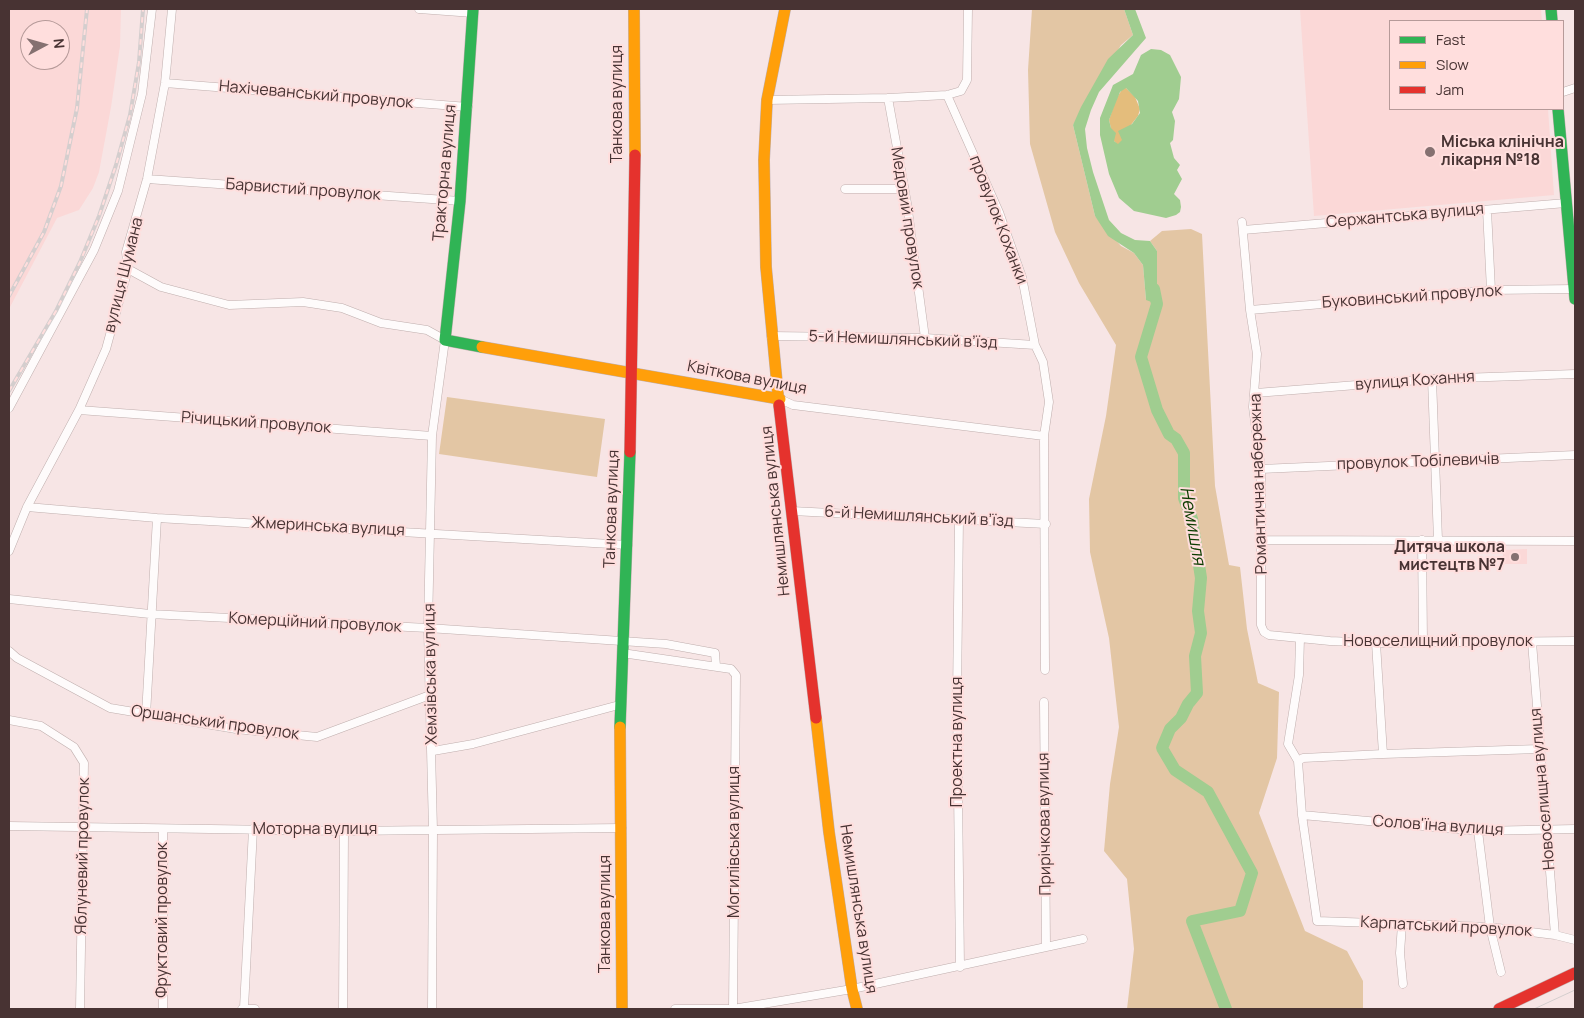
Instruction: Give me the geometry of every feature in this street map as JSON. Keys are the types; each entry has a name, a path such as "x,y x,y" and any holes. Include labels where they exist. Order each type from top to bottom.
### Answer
{"street":[{"path":"9,408 94,250 118,191 142,94 152,9"},
{"name":"вулиця Шумана","path":"9,551 27,507 79,410 106,349 128,269 126,252 147,179 165,83 172,9"},
{"path":"419,9 473,11"},
{"name":"Танкова вулиця","path":"622,1009 622,828 619,705 628,545 632,372 635,153 634,9"},
{"name":"Немишлянська вулиця","path":"785,9 767,100 764,170 766,267 771,336 780,400 829,832 852,989 858,1009"},
{"path":"767,100 888,98 948,95 961,91 967,80 968,9"},
{"name":"Тракторна вулиця","path":"445,340 468,107 473,11"},
{"name":"Нахічеванський провулок","path":"165,83 468,107"},
{"name":"провулок Коханки","path":"948,95 999,212 1022,277 1035,345 1043,362 1049,402 1044,436"},
{"name":"Медовий провулок","path":"888,98 904,189 925,338"},
{"path":"1558,110 1570,190 1566,204 1575,293"},
{"name":"Барвистий провулок","path":"147,179 460,201"},
{"path":"845,189 904,189"},
{"name":"Сержантська вулиця","path":"1243,226 1566,204"},
{"path":"1487,210 1492,290"},
{"name":"Романтична набережна","path":"1243,226 1250,310 1257,354 1254,407 1261,469 1261,625 1264,632 1269,635 1300,638"},
{"path":"128,269 161,286 229,305 303,302 342,308 381,323 427,330 445,340"},
{"name":"Буковинський провулок","path":"1250,310 1492,290 1575,293"},
{"name":"5-й Немишлянський в’їзд","path":"771,336 925,338 1035,345"},
{"name":"Квіткова вулиця","path":"445,340 632,372 780,400 792,404 1044,436"},
{"name":"Хемзівська вулиця","path":"432,1009 434,830 428,628 432,436 445,340"},
{"name":"вулиця Кохання","path":"1256,393 1432,379 1575,374"},
{"path":"1432,379 1438,540"},
{"name":"Річицький провулок","path":"79,410 432,436"},
{"path":"1044,436 1046,524 1045,670"},
{"name":"провулок Тобілевичів","path":"1261,469 1575,455"},
{"name":"Жмеринська вулиця","path":"27,507 157,518 430,532 628,545"},
{"name":"6-й Немишлянський в’їзд","path":"792,511 959,518 1046,524"},
{"path":"146,715 150,614 157,518"},
{"name":"Проектна вулиця","path":"959,518 957,699 960,967"},
{"path":"1262,540 1575,541"},
{"path":"1422,540 1423,642"},
{"name":"Комерційний провулок","path":"9,599 150,614 428,628 622,647 731,669 736,675"},
{"path":"1300,638 1299,675 1288,744 1298,761 1302,815"},
{"name":"Новоселищний провулок","path":"1300,638 1376,643 1575,641"},
{"name":"Новоселищна вулиця","path":"1532,642 1555,935"},
{"path":"1376,643 1383,754"},
{"path":"622,647 705,650 717,655 716,666"},
{"name":"Оршанський провулок","path":"9,651 18,658 110,708 236,729 317,737 430,695"},
{"name":"Могилівська вулиця","path":"733,1009 736,675"},
{"name":"Прирічкова вулиця","path":"1044,702 1046,946"},
{"path":"433,751 473,744 619,705"},
{"name":"Яблуневий провулок","path":"9,720 41,726 74,748 84,764 80,1009"},
{"path":"1298,761 1303,758 1383,754 1539,749"},
{"name":"Солов'їна вулиця","path":"1302,815 1478,831 1575,829"},
{"name":"Карпатський провулок","path":"1302,815 1316,920 1490,927 1555,935 1575,940"},
{"name":"Моторна вулиця","path":"9,826 163,830 344,831 622,828"},
{"path":"252,829 243,1009 255,1009"},
{"name":"Фруктовий провулок","path":"163,830 163,1009"},
{"path":"343,1009 344,831"},
{"path":"1478,831 1490,927 1501,972"},
{"path":"1402,924 1400,953 1403,984"},
{"path":"675,1009 733,1009 852,989 1083,939"},
{"path":"1499,1009 1575,973"}],"shaded area":[{"path":"9,9 121,9 120,46 99,172 93,188 79,210 57,218 9,309"},
{"path":"1032,9 1124,9 1133,35 1121,45 1073,125 1095,216 1121,246 1134,253 1143,265 1146,300 1157,251 1150,241 1162,231 1191,229 1202,234 1215,486 1229,565 1240,567 1247,629 1258,683 1279,692 1277,758 1259,813 1305,931 1347,951 1363,981 1363,1009 1127,1009 1134,949 1127,879 1104,851 1110,784 1119,727 1109,638 1090,552 1089,499 1106,416 1116,345 1079,283 1055,232 1030,144 1028,70"},
{"path":"1124,9 1135,9 1146,38 1099,92 1085,129 1087,148 1109,220 1121,233 1135,240 1150,241 1157,251 1157,304 1146,300 1143,265 1134,253 1108,236 1095,216 1073,125 1108,59 1133,35"},
{"name":"Міська клінічна лікарня №18","path":"1300,9 1541,9 1542,20 1389,20 1389,110 1548,110 1554,195 1314,216"},
{"path":"1151,49 1161,50 1170,55 1181,77 1179,99 1172,112 1175,121 1173,140 1170,143 1174,158 1180,165 1177,170 1182,179 1174,194 1180,200 1181,207 1180,212 1176,215 1166,218 1134,211 1119,198 1109,174 1100,135 1100,118 1113,85 1133,74 1141,55","holes":["1126,88 1138,101 1140,113 1132,124 1118,131 1122,140 1118,144 1114,141 1116,133 1111,128 1109,120 1120,92"]},
{"path":"1123,88 1126,88 1135,97 1140,109 1138,116 1122,136 1122,142 1118,145 1114,141 1109,120 1116,99"},
{"path":"447,397 605,419 597,477 439,454"},
{"name":"Дитяча школа мистецтв №7","path":"1527,549 1527,564 1503,564 1503,550"}],"waterway":[{"name":"Немишля","path":"1154,289 1157,304 1141,357 1157,410 1169,434 1176,439 1184,453 1184,498 1192,519 1201,578 1198,611 1201,633 1195,656 1197,693 1188,704 1181,718 1170,729 1162,748 1175,770 1208,792 1252,873 1240,911 1192,921 1226,1009"}],"tram line":[{"path":"1534,1009 1575,990"}],"railway":[{"path":"9,296 44,232 61,186 77,108 87,9"},
{"path":"9,391 56,311 80,262 99,216 130,115 139,62 143,9"}],"traffic: fast":[{"path":"473,9 460,201 445,340 482,347"},
{"path":"1551,9 1552,20"},
{"path":"1558,110 1575,299"},
{"path":"620,727 630,452"}],"traffic: slow":[{"path":"634,9 635,155"},
{"path":"779,405 766,267 764,160 767,100 785,9"},
{"path":"482,347 780,399"},
{"path":"816,718 829,832 852,989 857,1009"},
{"path":"620,727 622,1009"}],"traffic: jam":[{"path":"630,452 635,155"},
{"path":"779,405 816,718"},
{"path":"1499,1009 1575,973"}],"place":[{"name":"Міська клінічна лікарня №18","path":"1430,152"},
{"name":"Дитяча школа мистецтв №7","path":"1515,557"}]}
